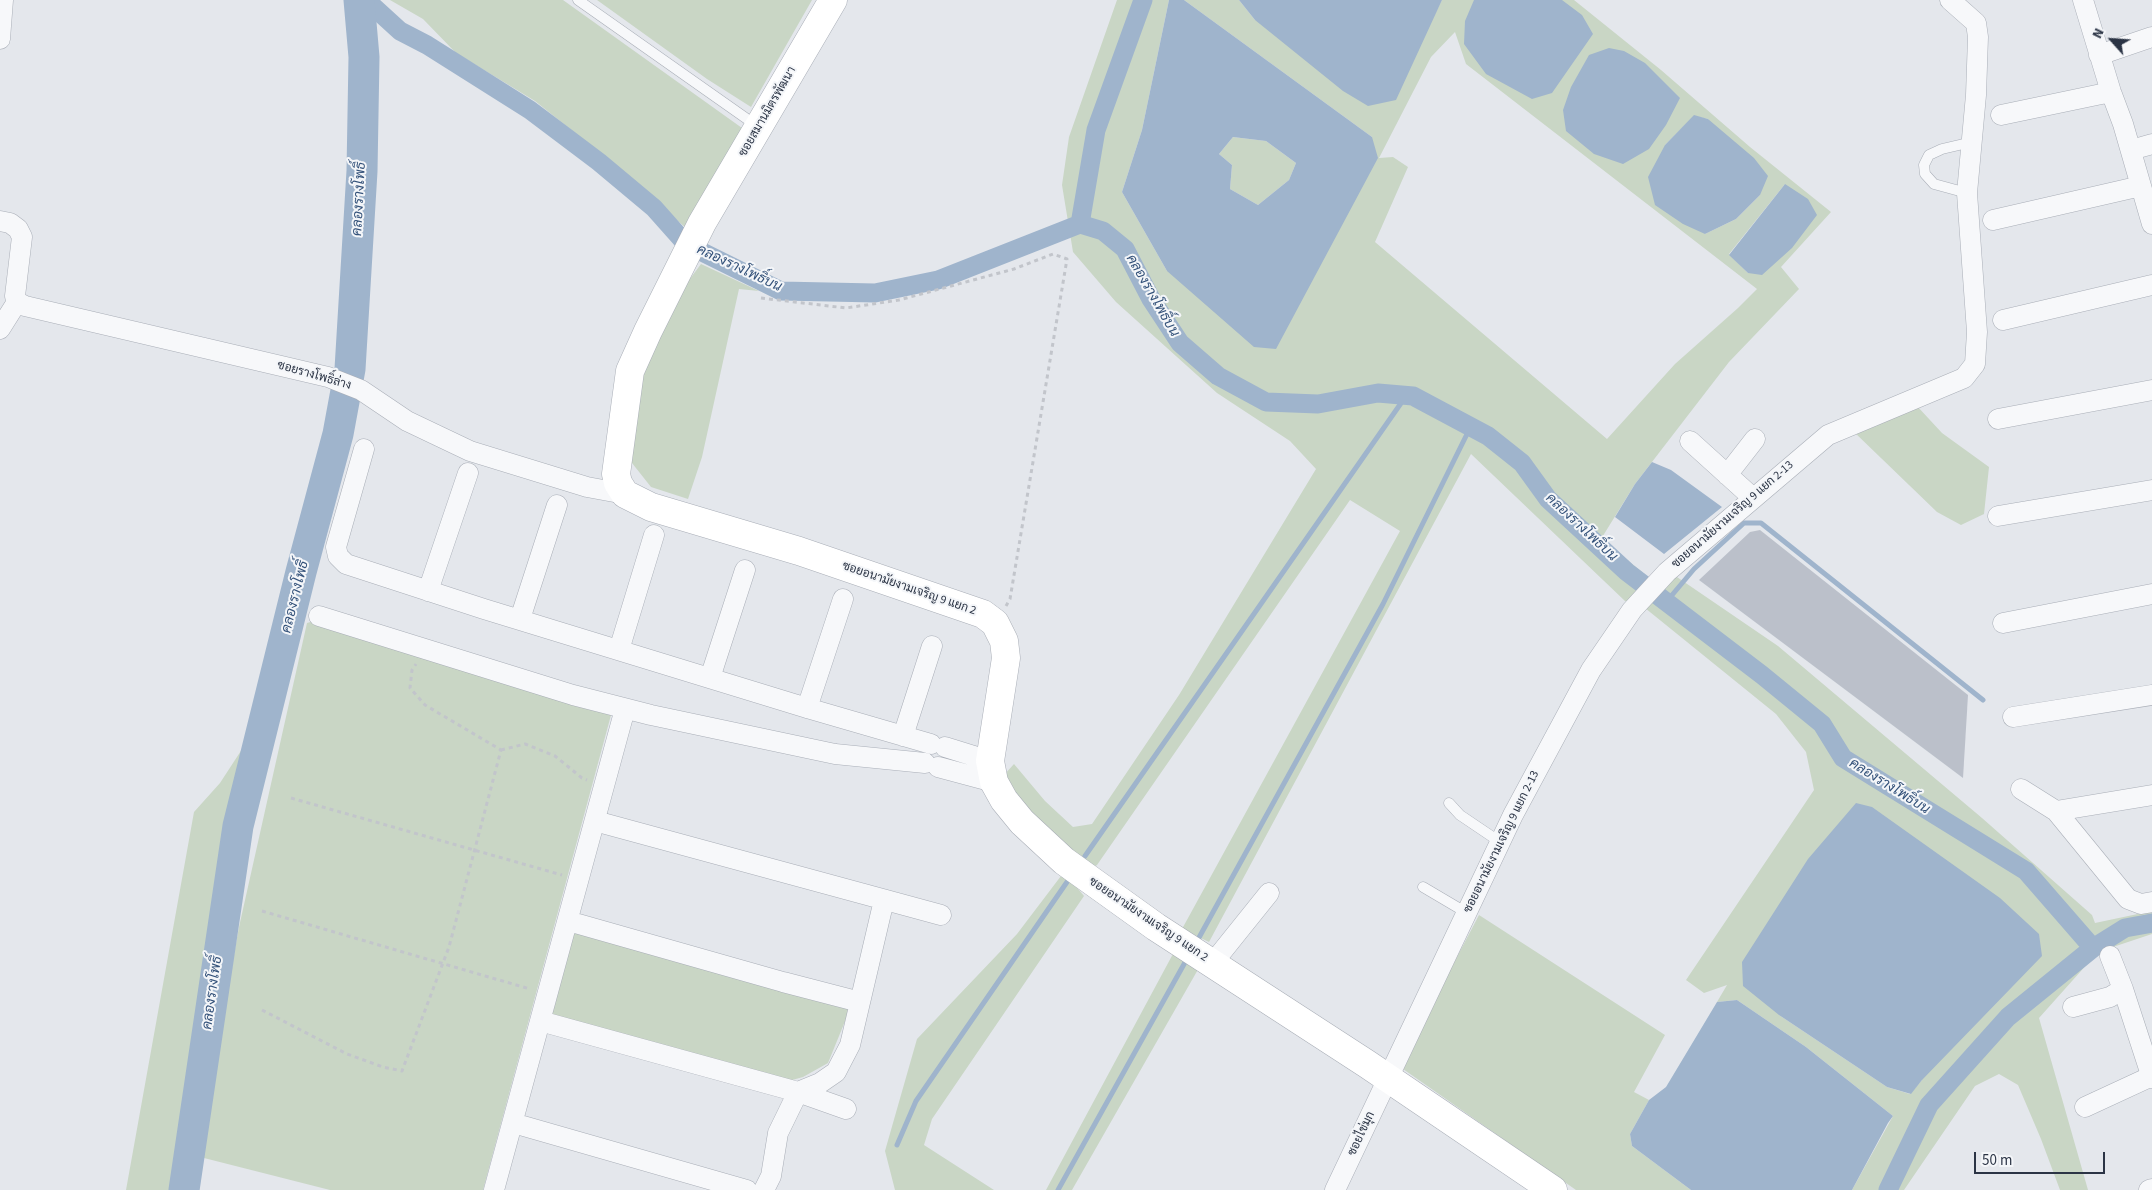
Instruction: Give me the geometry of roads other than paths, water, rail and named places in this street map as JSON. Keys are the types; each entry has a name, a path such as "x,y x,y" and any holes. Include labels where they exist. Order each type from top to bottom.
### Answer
{"street":[{"path":"0,38 3,0"},
{"name":"ซอยสมานมิตรพัฒนา","path":"625,494 618,483 616,474 630,371 662,299 702,223 833,0"},
{"name":"ซอยอนามัยงามเจริญ 9 แยก 2-13","path":"1388,1078 1500,842 1591,670 1632,610 1667,572 1828,435 1884,410 1942,389 1964,378 1975,364 1976,332 1969,212 1966,193 1976,95 1978,56 1976,23 1950,0"},
{"path":"2083,0 2099,55 2131,150 2152,224"},
{"path":"2099,55 2152,37"},
{"path":"2001,115 2111,92"},
{"path":"2131,150 2152,144"},
{"path":"1993,220 2141,186"},
{"path":"0,221 10,223 18,229 22,237 15,296 18,302 0,329"},
{"path":"2003,320 2152,285"},
{"name":"ซอยรางโพธิ์ล่าง","path":"18,302 25,306 328,377 362,390 407,422 470,451 587,487 625,494"},
{"path":"1998,419 2152,390"},
{"path":"1727,474 1755,439"},
{"path":"1690,441 1753,498"},
{"path":"364,449 336,547 338,556 346,564 807,708 925,742 992,772"},
{"path":"428,591 468,473"},
{"path":"1998,516 2152,490"},
{"name":"ซอยอนามัยงามเจริญ 9 แยก 2","path":"625,494 651,507 799,551 983,614 995,623 1004,641 1006,658 992,772 1004,800 1022,822 1064,861 1196,953 1388,1078 1553,1190"},
{"path":"520,619 557,505"},
{"path":"619,650 654,535"},
{"path":"710,678 745,570"},
{"path":"2003,623 2152,594"},
{"path":"807,708 843,599"},
{"path":"320,616 573,695 625,708 835,754 992,772"},
{"path":"925,764 932,646"},
{"path":"2013,717 2152,696"},
{"path":"494,1190 625,708"},
{"path":"2021,789 2056,811 2128,899 2141,904 2152,902"},
{"path":"2056,811 2152,795"},
{"path":"595,821 941,915"},
{"path":"1196,953 1269,893"},
{"path":"764,1190 771,1176 778,1133 798,1092 820,1083 836,1072 850,1045 884,900"},
{"path":"568,921 860,1002"},
{"path":"2085,1107 2152,1077 2110,956"},
{"path":"2073,1007 2110,996 2123,989"},
{"path":"540,1022 798,1092 846,1109"},
{"name":"ซอยไข่มุก","path":"1335,1190 1388,1078"},
{"path":"513,1123 747,1190"}],"lane":[{"path":"578,0 759,127"},
{"path":"1966,193 1934,184 1925,174 1924,165 1929,155 1942,149 1972,142"},
{"path":"1448,803 1460,815 1500,842"},
{"path":"1423,887 1467,913"}],"water":[{"path":"1169,0 1184,0 1372,137 1378,158 1276,349 1254,347 1167,271 1122,192 1142,130","holes":["1233,137 1266,141 1296,163 1289,180 1258,205 1230,189 1232,165 1219,154"]},
{"path":"1239,0 1442,0 1396,100 1368,106 1343,91 1255,20"},
{"path":"1474,0 1562,0 1582,15 1593,34 1552,93 1532,99 1486,74 1464,44 1465,21"},
{"path":"1609,48 1624,51 1645,63 1680,98 1666,125 1649,149 1623,164 1594,154 1566,131 1563,110 1571,87 1589,55"},
{"path":"1694,115 1708,119 1754,158 1768,176 1760,195 1736,219 1705,234 1683,224 1655,205 1648,177 1665,145"},
{"path":"1785,184 1808,199 1817,215 1792,248 1762,275 1748,273 1729,255"},
{"path":"1652,462 1671,470 1722,507 1664,554 1615,517 1635,484"},
{"path":"1856,803 1872,807 2000,898 2039,934 2042,956 1922,1080 1911,1094 1887,1087 1779,1015 1743,986 1742,962 1808,859"},
{"path":"1737,1000 1806,1047 1893,1116 1852,1190 1691,1190 1632,1146 1630,1134 1649,1100 1666,1087 1717,1002"}],"waterway":[{"name":"คลองรางโพธิ์","path":"184,1190 238,826 301,572 338,434 350,369 362,171 364,57 359,0"},
{"name":"คลองรางโพธิ์บน","path":"366,0 400,31 427,45 530,110 599,162 654,208 686,244 781,291 875,293 938,280 1080,224 1103,231 1125,249 1151,299 1180,343 1218,376 1266,402 1318,404 1378,393 1413,396 1488,436 1522,463 1548,499 1627,572 1762,675 1822,724 1843,758 2026,871 2093,948 2125,928 2152,923"},
{"path":"1080,224 1096,130 1143,0"},
{"path":"1085,856 1406,396"},
{"path":"1196,943 1383,604 1471,426"},
{"path":"1667,601 1694,569 1744,523 1761,523 1983,700"},
{"path":"897,1145 916,1101 1067,882"},
{"path":"1888,1190 1929,1105 2008,1017 2093,948"},
{"path":"1058,1190 1188,957"}]}
